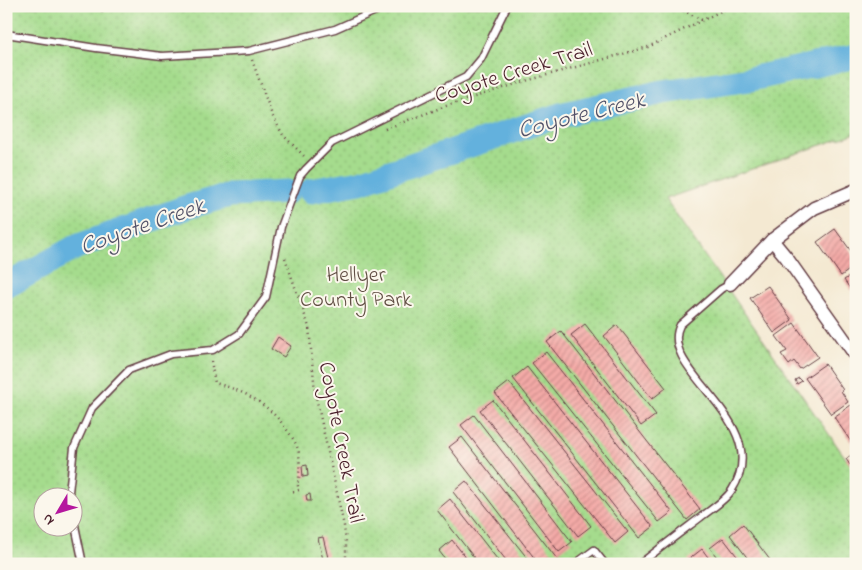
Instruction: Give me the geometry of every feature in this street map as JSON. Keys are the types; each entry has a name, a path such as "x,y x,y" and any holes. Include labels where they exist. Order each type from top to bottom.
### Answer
{"street":[{"path":"730,284 772,240 814,208 856,190"},
{"path":"772,240 856,356"}],"lane":[{"path":"6,34 162,56 249,51 335,28 387,6"},
{"path":"69,488 74,448 92,408 129,370 171,354 213,350 239,334 266,297 282,227 300,176 332,143 466,77 481,59 507,6"},
{"path":"640,564 718,504 732,490 741,470 742,452 737,433 681,356 676,344 676,332 680,325 715,294 730,284"},
{"path":"78,538 83,564"},
{"path":"575,564 594,550 605,564"}],"path":[{"path":"102,12 104,6"},
{"path":"674,6 704,21"},
{"name":"Coyote Creek Trail","path":"383,130 443,107 522,82 648,47 731,6"},
{"path":"249,51 272,115 283,135 295,149 312,163"},
{"name":"Coyote Creek Trail","path":"279,241 308,327 317,400 344,526 346,564"},
{"path":"209,351 215,383 239,390 259,401 271,410 290,434 299,455 300,481 297,482 298,490 291,492"}],"green space":[{"name":"Hellyer County Park","path":"6,6 856,6 856,133 665,199 856,473 856,564 6,564"}],"building":[{"path":"835,229 856,258 856,265 841,276 817,242"},
{"path":"856,272 856,297 844,280"},
{"path":"768,286 792,320 774,333 750,298"},
{"path":"794,323 818,357 800,369 794,361 789,365 781,354 787,351 776,336"},
{"path":"585,324 656,415 641,426 571,335"},
{"path":"617,325 666,388 652,399 604,336"},
{"path":"561,331 700,509 687,520 547,342"},
{"path":"278,337 291,346 284,357 271,349"},
{"path":"546,352 672,512 659,522 532,363"},
{"path":"825,364 843,390 841,391 848,402 831,414 805,378"},
{"path":"527,367 653,527 639,538 513,378"},
{"path":"799,378 802,381 797,384 795,380"},
{"path":"509,382 628,532 615,543 495,393"},
{"path":"493,400 591,526 578,536 480,410"},
{"path":"851,405 856,411 856,449 834,417"},
{"path":"474,415 572,542 559,552 461,425"},
{"path":"462,437 561,564 539,564 449,447"},
{"path":"851,455 855,461 850,465 846,459"},
{"path":"307,465 308,476 303,477 302,466"},
{"path":"466,481 532,564 509,564 453,492"},
{"path":"310,494 311,501 307,501 306,495"},
{"path":"450,499 501,564 479,564 437,510"},
{"path":"743,524 773,564 752,564 730,535"},
{"path":"323,537 329,562 324,564 318,538"},
{"path":"723,538 743,564 722,564 710,548"},
{"path":"452,540 471,564 449,564 439,551"},
{"path":"702,549 713,564 691,564 688,560"}],"waterway":[{"name":"Coyote Creek","path":"311,191 360,182 560,115 663,92 750,79 856,56"},
{"name":"Coyote Creek","path":"6,286 76,247 187,207 230,195 287,192"}]}
